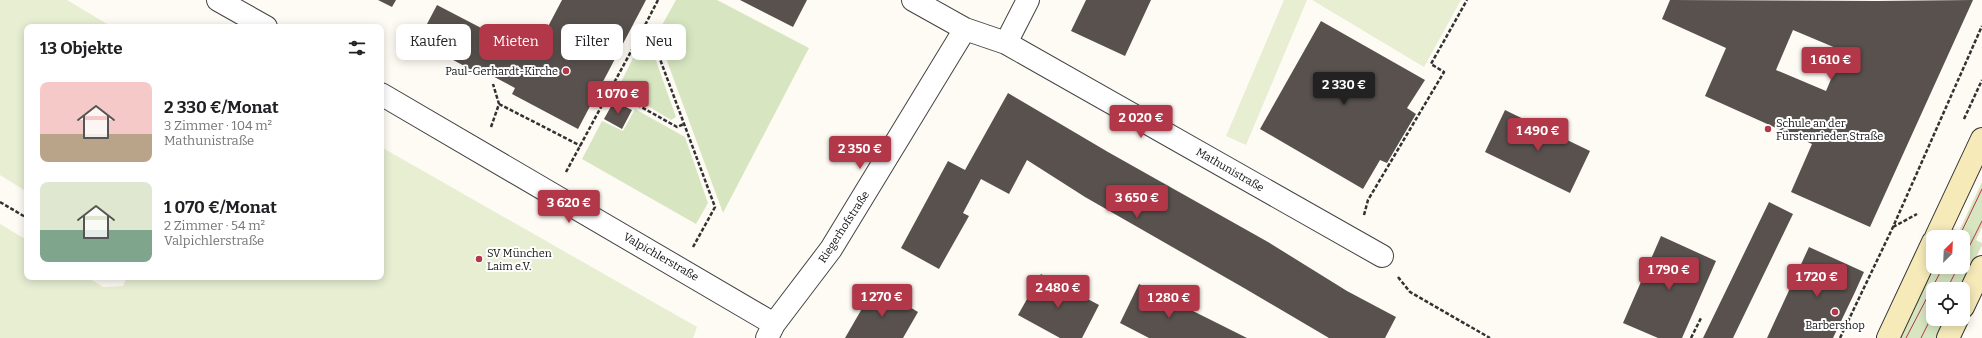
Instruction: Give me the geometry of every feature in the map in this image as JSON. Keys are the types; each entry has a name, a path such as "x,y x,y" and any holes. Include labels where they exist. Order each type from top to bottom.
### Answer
{"main road":[{"path":"1939,230 1982,139"},
{"path":"1888,338 1926,257"},
{"path":"1970,292 1982,267"},
{"path":"1948,338 1954,326"}],"street":[{"name":"Mathunistraße","path":"913,0 965,29 1006,43 1382,256"},
{"path":"1006,43 1028,0"},
{"path":"224,1 261,24"},
{"name":"Riegerhofstraße","path":"771,331 831,249 965,29"},
{"name":"Valpichlerstraße","path":"384,96 682,270 771,331"}],"path":[{"path":"646,24 658,0"},
{"path":"1364,214 1368,200 1444,72 1431,64 1467,0"},
{"path":"1840,338 1892,227 1982,26"},
{"path":"499,104 581,146 631,51"},
{"path":"660,60 715,207 682,270"},
{"path":"483,153 499,104 492,84"},
{"path":"610,90 677,127 684,124"},
{"path":"0,202 24,216"},
{"path":"1382,256 1410,292 1490,338"},
{"path":"1691,338 1701,318"}],"green space":[{"path":"0,0 67,0 107,24 24,24 24,190 0,175"},
{"path":"676,0 717,0 809,48 723,213 667,60 686,60 686,24 663,24"},
{"path":"1284,0 1307,0 1246,145 1226,136"},
{"path":"1312,0 1461,0 1424,67"},
{"path":"632,60 656,60 676,117 671,120 618,88"},
{"path":"635,109 685,137 708,203 696,224 582,159 602,121 623,131"},
{"name":"SV München Laim e.V.","path":"384,149 697,327 693,338 0,338 0,224 24,238 24,280 92,280 103,287 123,286 126,280 384,280"},
{"path":"1982,182 1982,227 1976,240 1982,243 1982,246 1970,268 1970,230 1959,230"},
{"path":"1950,227 1957,230 1948,230"},
{"path":"1929,274 1967,274 1963,282 1926,282 1926,326 1942,326 1936,338 1896,338"}],"building":[{"path":"378,0 396,0 392,7"},
{"name":"Paul-Gerhardt-Kirche","path":"562,0 646,0 633,24 631,24 631,28 623,44 623,24 561,24 561,60 614,60 578,129 512,94 515,88 483,71 481,75 453,60 471,60 471,24 427,24 437,5 479,27 479,60 553,60 553,24 549,24"},
{"path":"740,0 807,0 793,27"},
{"path":"1086,0 1151,0 1125,56 1071,31"},
{"path":"1670,0 1973,0 1870,227 1791,192 1812,144 1705,96 1726,48 1662,19","holes":["1793,30 1843,51 1826,91 1776,70"]},
{"path":"1321,21 1425,80 1407,108 1416,114 1387,163 1380,160 1363,189 1260,129"},
{"path":"1008,93 1108,152 1268,242 1347,291 1396,317 1385,338 1329,338 1085,197 1027,160 1009,194 981,179 963,213 969,216 939,269 901,248 948,161 965,170"},
{"path":"614,101 632,110 622,129 604,119"},
{"path":"1505,110 1590,151 1570,193 1485,152"},
{"path":"1769,202 1793,214 1733,338 1703,338"},
{"path":"1661,236 1716,261 1682,338 1658,338 1623,323"},
{"path":"1809,247 1864,272 1855,292 1833,338 1767,338"},
{"path":"1041,274 1099,305 1082,338 1060,338 1018,315"},
{"path":"1139,284 1247,338 1149,338 1120,323"},
{"path":"875,286 918,312 903,338 845,338"}],"tram line":[{"path":"1962,230 1982,189"},
{"path":"1970,245 1982,221"},
{"path":"1906,338 1939,274"},
{"path":"1950,282 1954,274"},
{"path":"1921,338 1927,326"}],"place":[{"name":"Paul-Gerhardt-Kirche","path":"566,71"},
{"name":"Schule an der Fürstenrieder Straße","path":"1768,129"},
{"name":"SV München Laim e.V.","path":"479,259"},
{"name":"Barbershop","path":"1835,312"}]}
